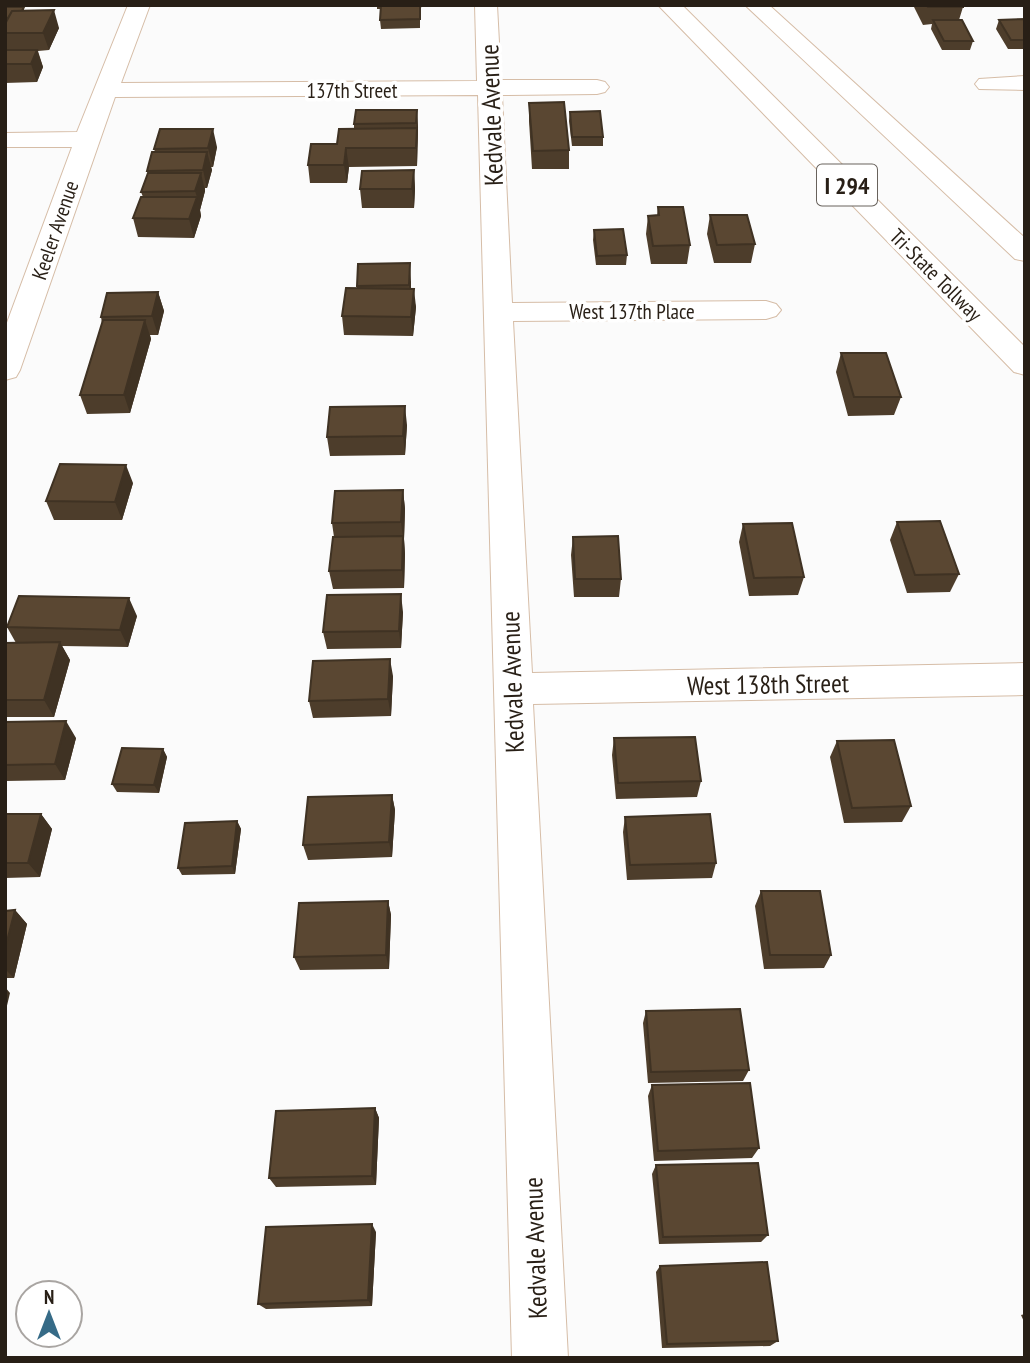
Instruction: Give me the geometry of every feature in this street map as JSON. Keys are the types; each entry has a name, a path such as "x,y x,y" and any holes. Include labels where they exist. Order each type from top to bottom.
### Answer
{"main road":[{"name":"Keeler Avenue","path":"5,370 87,139 139,5"},
{"name":"Kedvale Avenue","path":"486,5 540,1358"},
{"name":"Tri-State Tollway","path":"669,5 1025,365"},
{"name":"I 294","path":"756,5 1025,253"},
{"path":"987,84 1025,83"},
{"name":"137th Street","path":"107,90 491,90 597,87"},
{"path":"5,140 87,139"},
{"name":"West 137th Place","path":"498,312 766,310"},
{"name":"West 138th Street","path":"512,689 1025,679"}],"building":[{"path":"381,5 420,5 420,19 380,20"},
{"path":"927,5 963,5 963,7 928,7"},
{"path":"5,7 24,7 22,11 12,11 8,18 5,18"},
{"path":"54,10 43,33 5,33 5,24 12,11"},
{"path":"1025,19 1025,40 1011,40 999,20"},
{"path":"933,20 962,20 973,41 944,41"},
{"path":"5,50 37,50 31,64 5,64"},
{"path":"564,102 569,150 533,151 529,103"},
{"path":"356,110 417,110 416,123 354,124"},
{"path":"600,111 603,137 572,137 570,112"},
{"path":"417,128 416,148 346,148 344,165 308,165 311,144 337,144 339,129"},
{"path":"160,129 213,129 208,148 154,149"},
{"path":"152,152 207,152 203,170 147,171"},
{"path":"414,170 412,189 360,189 362,171"},
{"path":"148,173 201,173 195,191 141,192"},
{"path":"141,197 197,197 189,219 133,218"},
{"path":"658,207 683,207 690,245 653,246 648,216 659,215"},
{"path":"710,215 747,215 755,244 717,245"},
{"path":"623,229 627,255 597,256 594,230"},
{"path":"410,263 409,285 357,286 358,264"},
{"path":"346,288 414,289 411,317 342,316"},
{"path":"158,292 152,316 101,317 107,293"},
{"path":"103,320 145,320 124,395 80,395"},
{"path":"841,353 886,353 901,397 854,397"},
{"path":"405,406 403,436 327,437 330,407"},
{"path":"60,464 126,465 115,502 46,501"},
{"path":"403,490 401,522 332,523 335,491"},
{"path":"940,521 959,574 915,575 897,522"},
{"path":"792,523 804,577 754,578 743,524"},
{"path":"403,536 402,570 329,571 333,537"},
{"path":"618,536 621,579 575,579 573,537"},
{"path":"401,594 399,631 323,632 327,595"},
{"path":"19,596 129,598 120,630 7,627"},
{"path":"60,642 44,700 5,700 5,643"},
{"path":"390,659 388,699 309,701 313,661"},
{"path":"66,721 55,764 5,765 5,722"},
{"path":"695,737 701,781 618,783 614,738"},
{"path":"894,740 911,806 852,808 837,741"},
{"path":"122,748 163,749 154,785 112,784"},
{"path":"392,795 389,842 303,845 308,797"},
{"path":"5,814 41,814 28,863 5,863"},
{"path":"710,814 716,863 630,865 625,817"},
{"path":"237,821 232,866 178,868 185,823"},
{"path":"761,891 820,891 831,955 770,955"},
{"path":"388,901 386,955 294,957 299,903"},
{"path":"15,910 5,949 5,911"},
{"path":"740,1009 749,1070 651,1072 646,1011"},
{"path":"750,1083 759,1148 658,1151 652,1085"},
{"path":"375,1108 372,1176 269,1178 276,1111"},
{"path":"758,1163 768,1235 663,1237 656,1165"},
{"path":"372,1224 368,1300 258,1304 266,1227"},
{"path":"767,1262 778,1341 667,1344 660,1266"}]}
